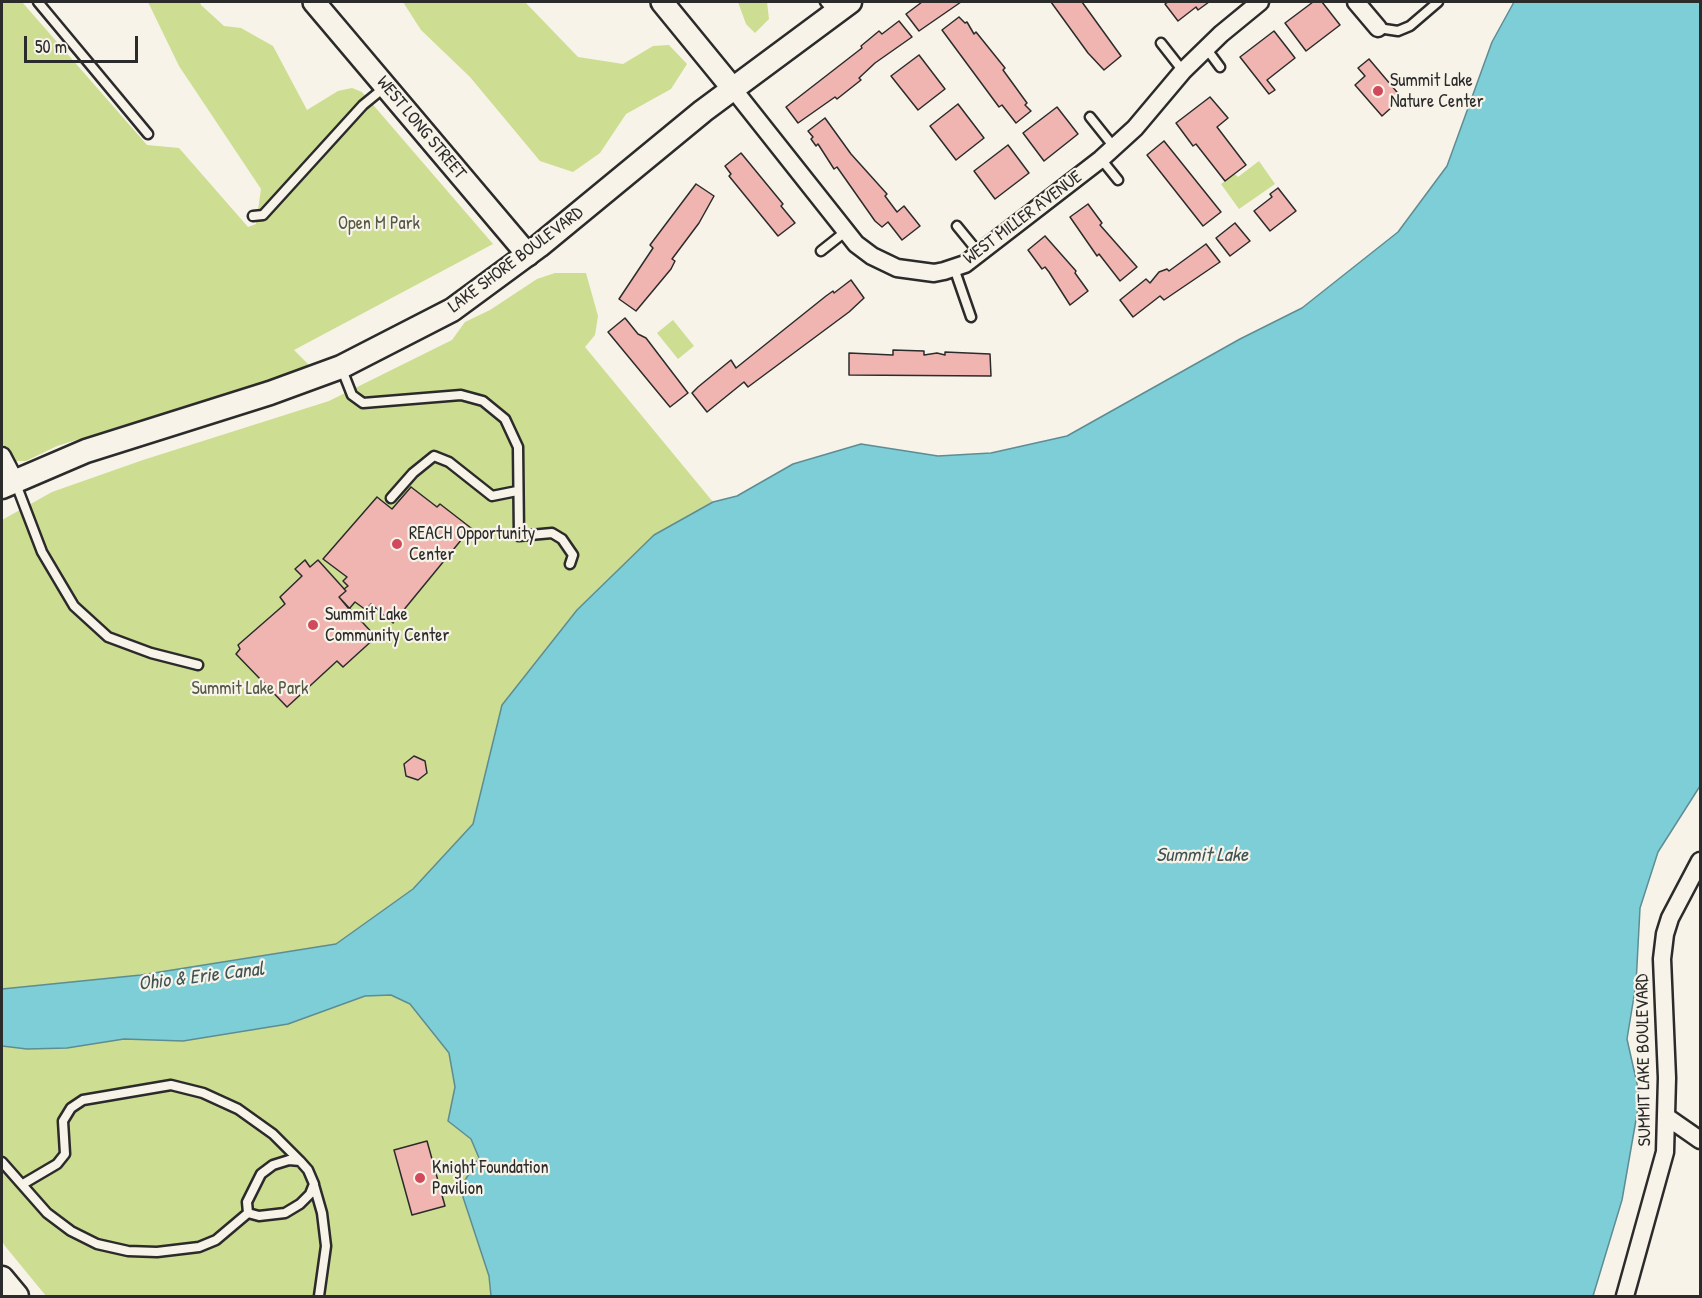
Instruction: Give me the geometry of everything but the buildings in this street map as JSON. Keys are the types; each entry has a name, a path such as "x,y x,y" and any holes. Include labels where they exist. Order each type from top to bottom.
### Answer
{"main road":[{"name":"LAKE SHORE BOULEVARD","path":"8,484 86,451 270,393 340,367 452,310 528,255 836,6"},
{"path":"2,1278 17,1296"}],"street":[{"name":"WEST LONG STREET","path":"314,2 528,255"},
{"name":"WEST MILLER AVENUE","path":"662,2 845,232 872,256 897,268 934,273 954,268 979,253 1107,153 1135,128 1183,71 1206,48 1260,2"},
{"path":"1356,2 1378,28"},
{"path":"2,456 8,484"},
{"name":"SUMMIT LAKE BOULEVARD","path":"1624,1296 1663,1166 1667,1117 1662,949 1670,918 1695,887 1701,861"},
{"path":"1667,1117 1701,1140"}],"lane":[{"path":"38,2 148,134"},
{"path":"1378,28 1398,31 1410,26 1438,2"},
{"path":"1161,42 1183,71"},
{"path":"1206,48 1220,67"},
{"path":"253,216 263,215 363,105 386,87"},
{"path":"1090,117 1118,180"},
{"path":"957,226 979,253"},
{"path":"821,251 845,232"},
{"path":"954,268 971,317"},
{"path":"340,367 352,395 363,403 461,395 483,401 505,419 518,447 519,536 552,533 562,538 573,555 570,564"},
{"path":"391,498 413,473 434,456 449,462 492,496 517,491"},
{"path":"8,484 42,552 74,606 108,637 198,665"},
{"path":"23,1184 57,1164 65,1154 63,1121 71,1108 83,1100 171,1085 203,1093 238,1109 273,1134 300,1161 314,1184 322,1213 326,1246 319,1296"},
{"path":"248,1213 247,1202 261,1174 273,1165 289,1160 300,1161"},
{"path":"2,1162 47,1213 71,1232 97,1244 128,1251 157,1252 199,1247 216,1240 248,1213"},
{"path":"248,1213 259,1216 285,1213 300,1204 310,1194 314,1184"}],"green space":[{"name":"Open M Park","path":"2,2 22,2 147,145 179,148 248,227 256,224 261,189 179,66 148,2 200,2 224,26 241,28 273,46 307,110 338,91 352,88 362,92 493,244 294,350 311,367 57,446 26,461 16,461 2,443"},
{"path":"403,2 525,2 578,57 623,64 653,46 669,45 687,64 671,89 626,114 600,153 573,172 540,161 470,77 421,30"},
{"path":"738,2 767,2 769,19 755,33 746,24"},
{"path":"1259,161 1275,184 1239,209 1221,184 1235,174 1238,177"},
{"name":"Summit Lake Park","path":"555,273 586,273 598,316 595,335 585,347 713,502 654,535 577,610 502,705 473,824 413,889 336,944 141,975 2,989 2,520 52,492 143,460 329,401 452,340 465,322 490,310 537,279"},
{"path":"673,320 694,346 678,359 657,333"},
{"path":"391,995 410,1004 449,1053 455,1087 448,1121 471,1139 479,1158 491,1296 46,1296 5,1246 2,1241 2,1046 27,1049 67,1048 124,1039 183,1041 288,1024 365,996"}],"water":[{"name":"Summit Lake","path":"1514,2 1700,2 1700,786 1658,852 1640,908 1636,984 1627,1039 1640,1097 1622,1200 1593,1296 491,1296 489,1276 460,1188 479,1158 471,1139 448,1121 455,1087 449,1053 410,1004 391,995 365,996 288,1024 183,1041 124,1039 67,1048 27,1049 2,1046 2,989 141,975 336,944 413,889 473,824 502,705 577,610 654,535 713,502 737,496 793,464 861,444 938,456 991,453 1067,436 1240,339 1302,308 1398,232 1447,166 1492,42"}],"place":[{"name":"Summit Lake Nature Center","path":"1378,91"},
{"name":"REACH Opportunity Center","path":"397,544"},
{"name":"Summit Lake Community Center","path":"313,625"},
{"name":"Knight Foundation Pavilion","path":"420,1178"}],"water label":[{"name":"Ohio & Erie Canal","path":"201,977"}]}
